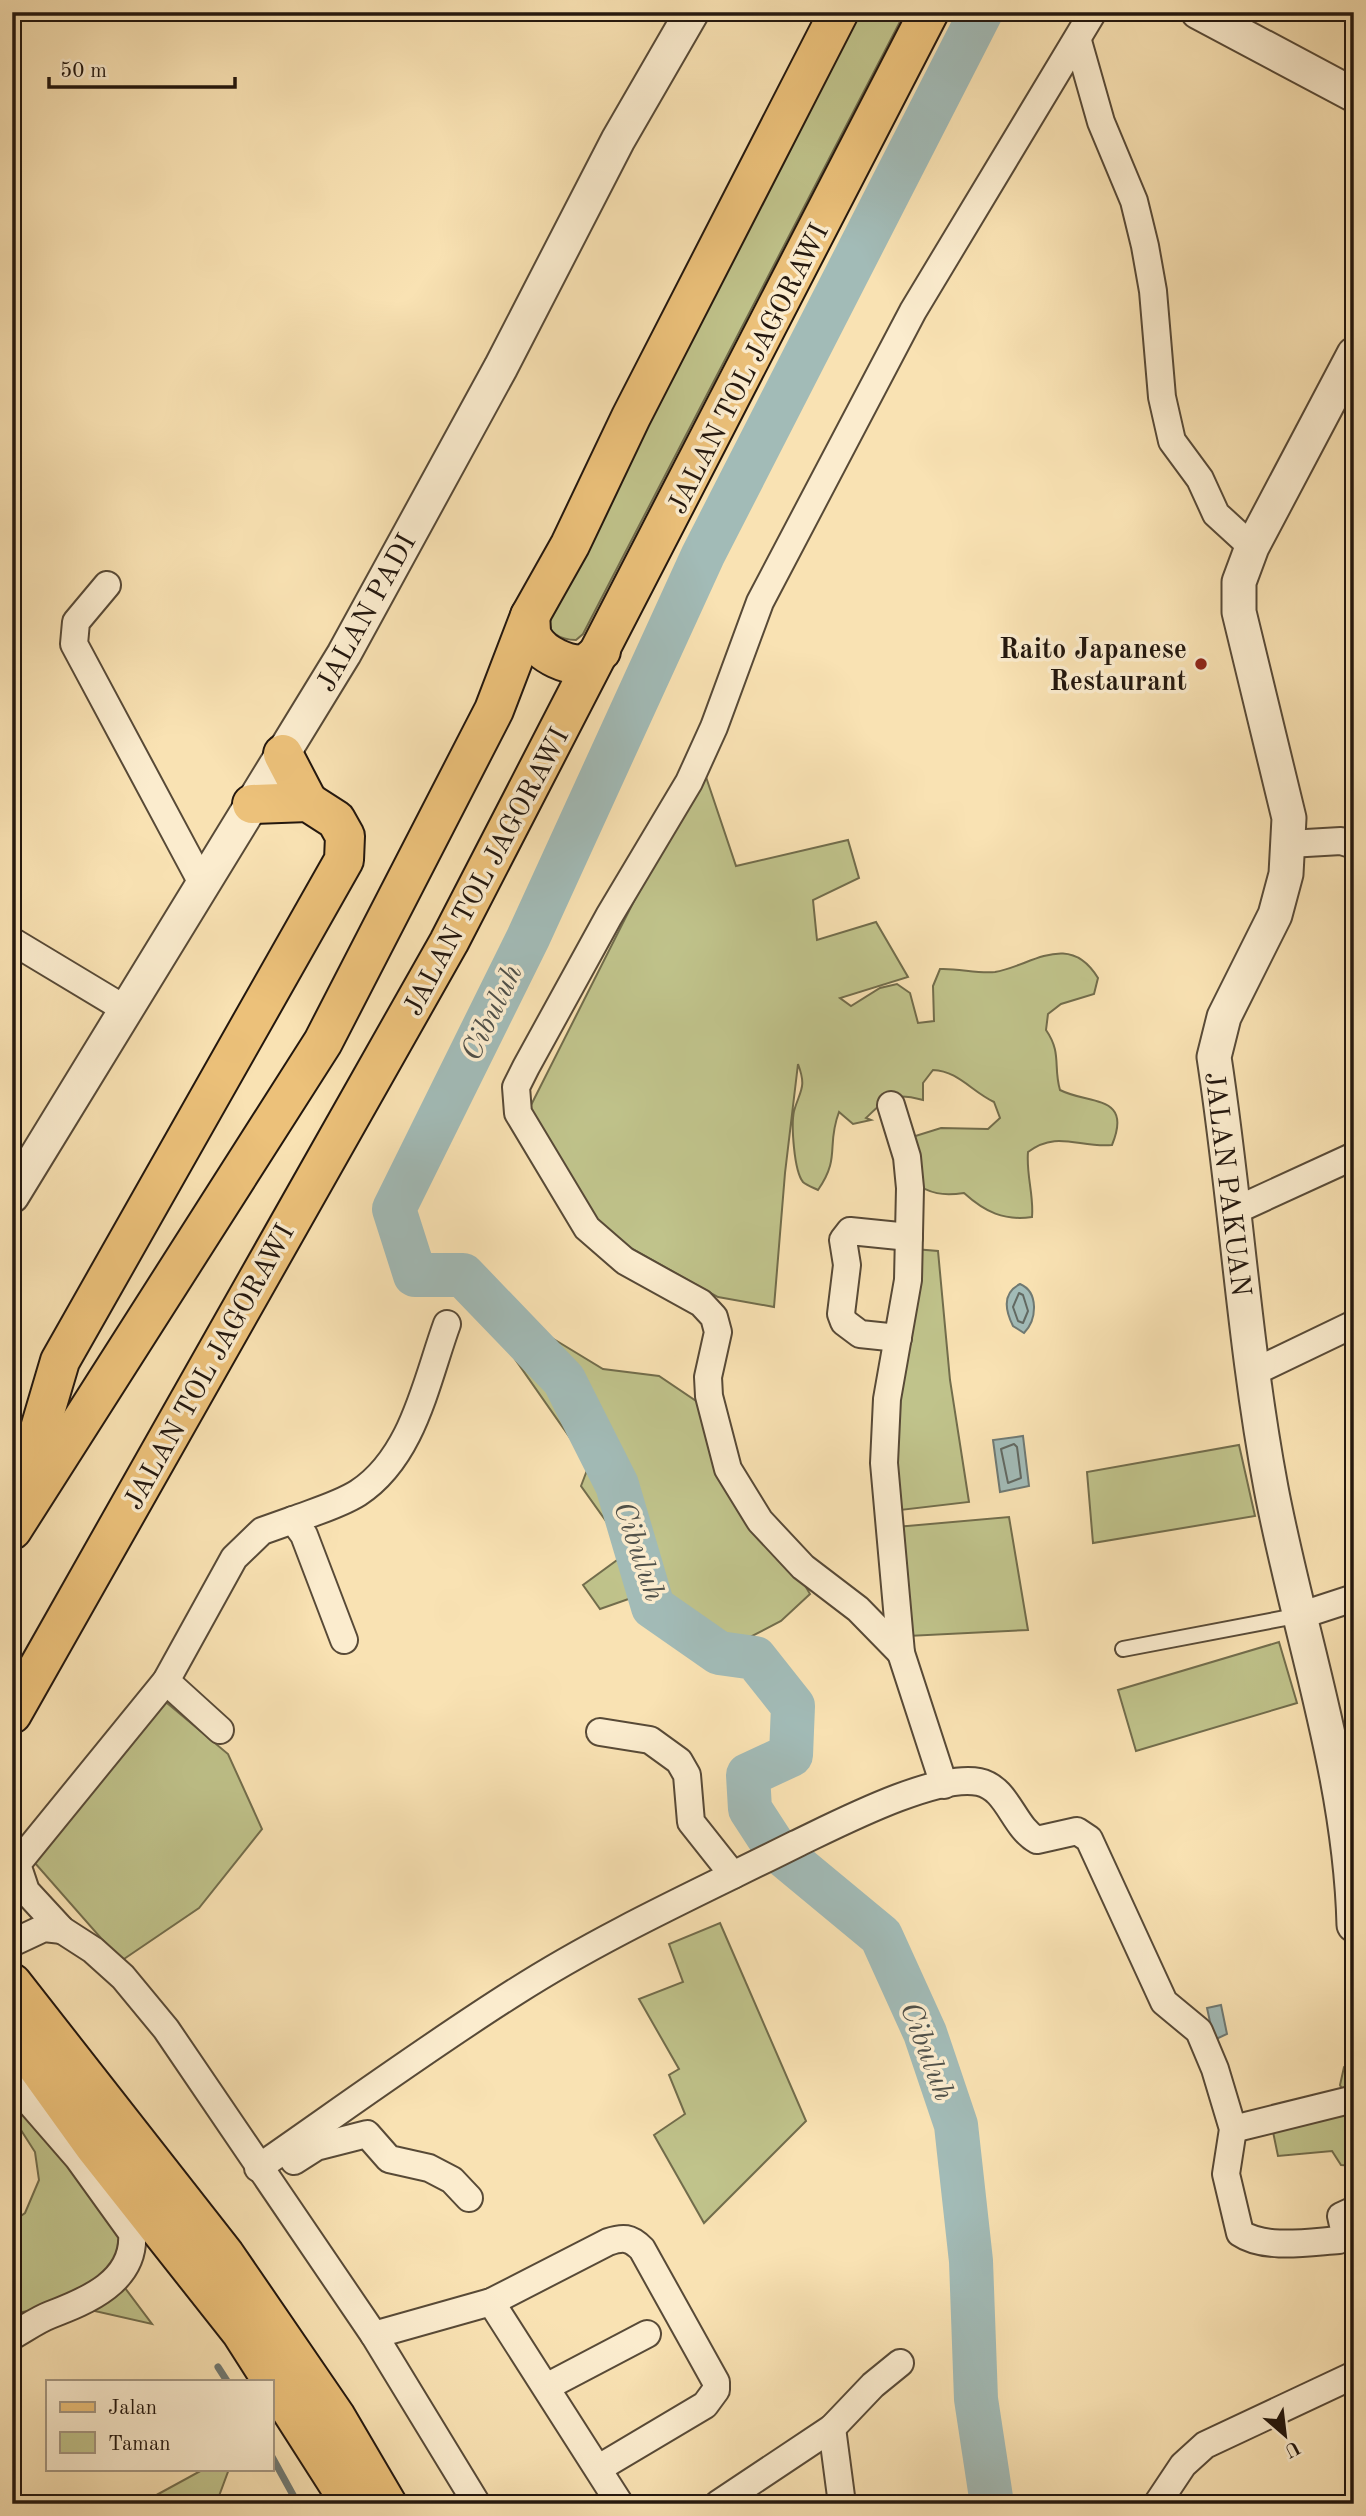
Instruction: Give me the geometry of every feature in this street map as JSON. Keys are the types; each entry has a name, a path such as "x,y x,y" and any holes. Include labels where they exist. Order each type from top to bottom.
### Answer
{"main road":[{"path":"12,1530 323,1042 494,710 530,616 570,545 631,417 839,12"},
{"name":"JALAN TOL JAGORAWI","path":"12,1714 449,942 929,12"},
{"path":"530,616 532,637 543,649 566,663 586,664 601,652"},
{"path":"12,1522 60,1361 344,860 345,836 336,820 308,802 283,754"},
{"path":"252,804 308,802"},
{"path":"14,1985 225,2255 336,2417 387,2504"},
{"path":"12,2032 94,2146 241,2332 272,2380"},
{"path":"273,2382 351,2504"}],"street":[{"name":"JALAN PADI","path":"12,1196 364,618 501,367 618,140 692,12"},
{"path":"901,1653 858,1609 803,1567 760,1521 728,1469 709,1396 708,1377 718,1332 713,1317 701,1303 625,1261 587,1228 529,1136 515,1101 516,1087 609,916 689,782 714,727 760,602 913,311 1078,41 1093,12"},
{"path":"1198,12 1354,95"},
{"path":"1078,41 1101,122 1134,201 1153,291 1162,397 1172,441 1200,479 1216,514 1252,547"},
{"name":"JALAN PAKUAN","path":"1354,354 1252,547 1239,582 1239,612 1289,818 1289,844 1286,874 1275,915 1224,1017 1213,1057 1232,1212 1272,1489 1336,1764 1353,1863 1354,1925"},
{"path":"107,585 76,622 74,644 202,883"},
{"path":"1289,844 1341,841 1354,845"},
{"path":"15,938 125,1009"},
{"path":"891,1105 907,1157 909,1237 908,1280 887,1399 884,1463 901,1653 944,1784"},
{"path":"1232,1212 1354,1156"},
{"path":"898,1338 860,1334 844,1322 841,1314 847,1290 844,1240 850,1231 909,1237"},
{"path":"447,1324 405,1441 383,1471 357,1493 293,1521 262,1531 234,1559 166,1681 17,1864 19,1892 62,1930 93,1950 123,1977 166,2029 262,2174 374,2335 477,2504"},
{"path":"1254,1372 1354,1324"},
{"path":"293,1521 304,1535 344,1640"},
{"path":"1302,1615 1354,1598"},
{"path":"166,1681 220,1730"},
{"path":"600,1732 650,1740 679,1761 687,1775 691,1822 735,1874"},
{"path":"262,2174 517,1990 735,1874 859,1812 944,1784 984,1783 999,1794 1026,1832 1037,1840 1077,1830 1090,1839 1164,2003 1199,2031 1205,2042 1233,2129 1226,2174 1240,2233 1253,2240 1339,2240 1345,2234 1341,2216 1354,2210"},
{"path":"12,1943 44,1928 62,1930"},
{"path":"12,2082 78,2158 132,2233 133,2245 116,2278 104,2292 74,2307 48,2315 12,2336"},
{"path":"1233,2129 1354,2099"},
{"path":"262,2174 316,2147 367,2134 389,2160 429,2168 452,2180 469,2198"},
{"path":"374,2335 491,2302 622,2237 633,2240 642,2249 716,2382 716,2390 705,2405 599,2468"},
{"path":"491,2302 548,2386 620,2504"},
{"path":"548,2386 646,2334"},
{"path":"718,2504 832,2428 873,2385 900,2363"},
{"path":"1157,2504 1184,2465 1205,2445 1354,2375"},
{"path":"832,2428 842,2504"}],"lane":[{"path":"1123,1649 1302,1615"}],"green space":[{"path":"859,12 905,12 583,634 576,640 560,637 551,631 544,616"},
{"path":"705,774 736,866 848,840 859,878 813,900 817,940 876,922 908,977 840,998 851,1006 880,988 897,984 910,993 918,1023 934,1021 933,986 940,969 995,972 1062,953 1075,956 1087,964 1098,978 1094,994 1061,1004 1048,1014 1046,1030 1056,1053 1060,1090 1105,1104 1117,1117 1117,1129 1112,1145 1059,1141 1049,1142 1028,1152 1032,1217 1013,1218 995,1214 964,1193 931,1192 913,1182 909,1138 941,1128 988,1129 1000,1118 994,1102 950,1074 933,1070 923,1083 923,1100 904,1096 891,1098 866,1118 871,1120 853,1124 839,1112 833,1134 829,1169 818,1190 803,1182 795,1158 793,1118 802,1084 798,1064 785,1173 774,1307 718,1297 583,1221 522,1123 639,891"},
{"path":"914,1249 938,1251 950,1380 969,1502 892,1511 891,1427"},
{"path":"542,1332 603,1369 659,1376 699,1403 810,1594 781,1621 719,1653 663,1637 637,1596 600,1609 583,1585 628,1552 581,1486 589,1465 515,1359"},
{"path":"1239,1445 1255,1516 1093,1543 1087,1472"},
{"path":"1009,1517 1028,1630 908,1636 896,1527"},
{"path":"1279,1642 1297,1703 1136,1751 1118,1690"},
{"path":"161,1698 228,1754 262,1829 199,1908 121,1961 27,1854"},
{"path":"720,1923 806,2121 704,2223 654,2135 685,2114 669,2075 679,2069 639,1999 683,1982 669,1944"},
{"path":"1354,2060 1354,2166 1341,2165 1332,2151 1278,2156 1272,2127 1343,2091 1340,2085 1344,2067"},
{"path":"12,2082 132,2233 116,2276 152,2324 64,2304 12,2314 12,2222 25,2213 39,2180 35,2152 12,2116"},
{"path":"202,2470 229,2470 216,2504 140,2504"}],"water":[{"path":"1020,1284 1030,1293 1034,1307 1032,1321 1024,1333 1013,1326 1007,1308 1010,1292"},
{"path":"1023,1436 1029,1486 1000,1492 993,1440"},
{"path":"1221,2005 1227,2034 1214,2040 1207,2008"}],"waterway":[{"name":"Cibuluh","path":"981,12 703,555 528,938 394,1209 415,1275 463,1275 564,1380 617,1485 653,1607 719,1653 755,1658 793,1706 791,1755 748,1775 750,1809 776,1849 881,1936 925,2033 956,2125 971,2261 976,2399 992,2504"},
{"path":"218,2367 226,2380"},
{"path":"273,2459 298,2504"}],"place":[{"name":"Raito Japanese Restaurant","path":"1201,664"}]}
